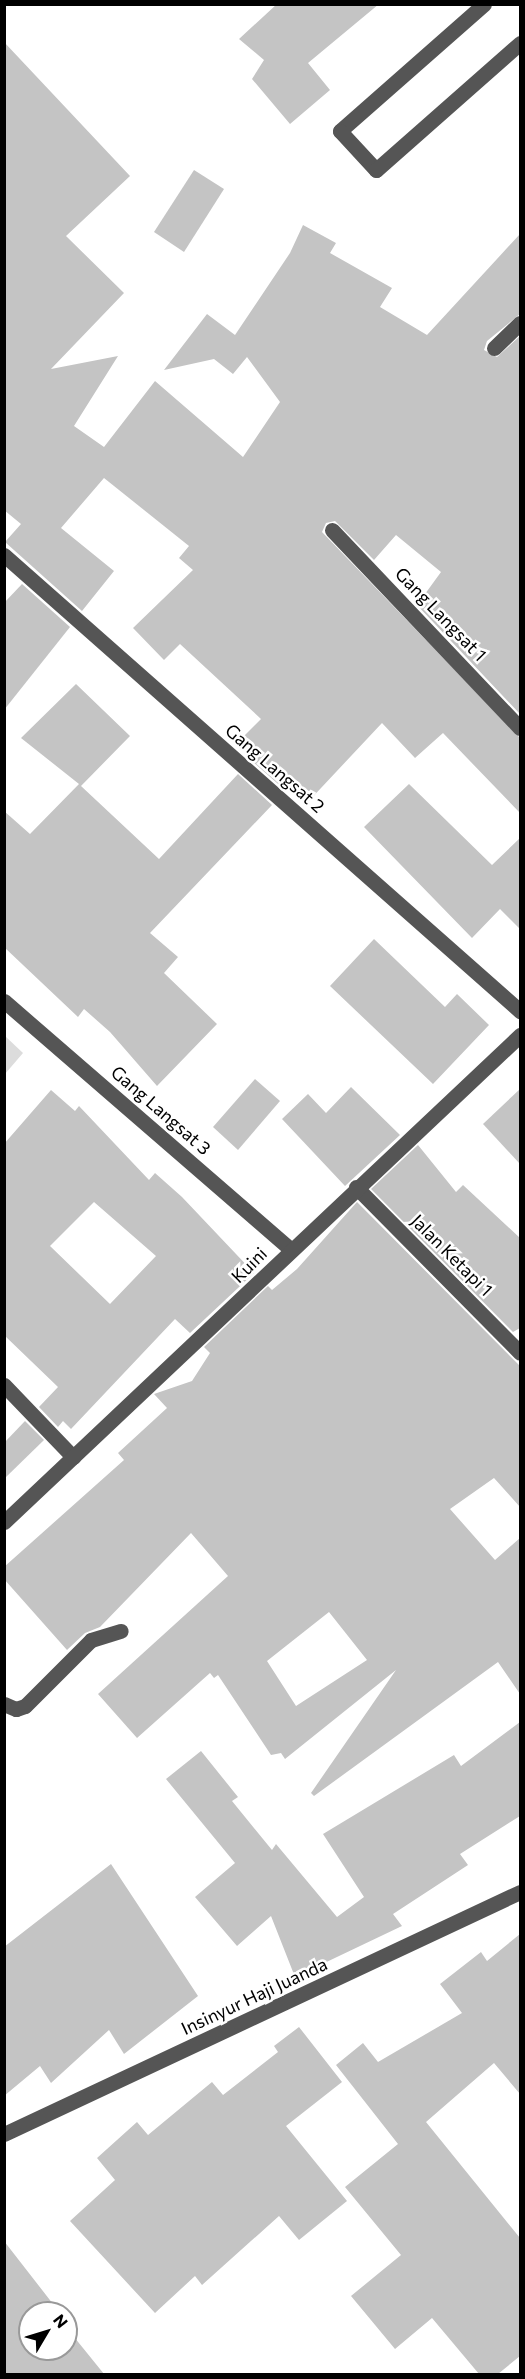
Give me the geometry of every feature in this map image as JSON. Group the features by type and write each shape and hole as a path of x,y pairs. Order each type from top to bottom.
{"street":[{"path":"484,4 340,131 376,170 520,43"},
{"path":"494,348 520,323"},
{"name":"Gang Langsat 1","path":"332,530 520,728"},
{"name":"Gang Langsat 2","path":"4,555 520,1011"},
{"name":"Gang Langsat 3","path":"4,1001 291,1250"},
{"name":"Kuini","path":"4,1522 356,1187 520,1035"},
{"name":"Jalan Ketapi 1","path":"356,1187 520,1353"},
{"path":"4,1385 73,1457"},
{"path":"4,1704 16,1709 25,1706 91,1640 121,1631"},
{"name":"Insinyur Haji Juanda","path":"4,2134 520,1892"}],"shaded area":[{"path":"5,1036 23,1053 5,1074"}],"building":[{"path":"277,4 379,4 308,63 330,90 290,124 252,79 264,60 239,39"},
{"path":"4,42 130,176 66,236 124,293 51,369 118,356 74,426 104,447 155,381 243,457 280,402 247,357 233,374 214,359 164,370 207,314 235,335 290,253 303,225 336,243 330,253 392,288 380,307 427,335 520,234 520,314 487,341 484,350 497,357 520,336 520,714 417,605 441,572 396,535 374,560 335,521 326,523 322,532 520,738 520,813 443,733 415,758 382,723 306,804 288,787 285,790 251,760 255,756 239,741 261,719 180,644 164,660 133,628 193,570 179,558 189,546 104,478 61,528 114,571 82,611 5,542 21,524 4,510"},
{"path":"194,170 224,189 184,252 154,232"},
{"path":"22,584 70,627 4,710 4,603"},
{"path":"76,684 130,736 81,786 159,859 238,774 272,805 150,933 178,957 164,973 217,1024 157,1086 110,1032 84,1009 78,1017 4,947 4,811 30,834 79,784 21,738"},
{"path":"409,784 492,865 520,838 520,929 500,909 472,938 364,827"},
{"path":"374,939 445,1007 457,994 489,1025 433,1084 330,986"},
{"path":"255,1079 280,1101 238,1150 213,1127"},
{"path":"351,1087 400,1135 345,1186 282,1119 308,1094 326,1113"},
{"path":"520,1089 520,1164 483,1124"},
{"path":"51,1090 75,1111 79,1106 149,1180 155,1173 182,1197 254,1273 190,1333 175,1319 71,1429 63,1421 58,1427 39,1407 58,1387 4,1335 4,1144","holes":["94,1202 156,1256 110,1304 50,1246"]},
{"path":"418,1145 456,1192 463,1185 520,1238 520,1328 513,1332 371,1189"},
{"path":"357,1202 520,1366 520,1507 494,1478 450,1509 495,1560 520,1538 520,1694 498,1662 314,1796 311,1793 396,1670 285,1759 281,1753 271,1755 218,1675 214,1678 210,1673 137,1738 98,1694 228,1576 191,1533 100,1627 85,1633 67,1650 4,1579 4,1567 124,1460 118,1453 167,1408 154,1394 192,1381 210,1353 204,1347 268,1286 272,1290 297,1269","holes":["329,1612 367,1660 296,1706 267,1661"]},
{"path":"25,1421 44,1440 4,1479 4,1443"},
{"path":"520,1722 520,1816 460,1854 468,1865 393,1914 402,1926 295,1977 271,1916 237,1946 195,1897 235,1863 166,1779 201,1751 238,1797 232,1801 272,1850 276,1844 337,1917 364,1897 323,1834 454,1755 461,1766"},
{"path":"111,1864 198,1996 124,2054 109,2030 51,2083 40,2066 4,2096 4,1947"},
{"path":"520,1934 520,2094 494,2063 426,2122 520,2238 520,2356 498,2374 479,2374 432,2318 395,2349 351,2296 401,2255 345,2187 398,2144 336,2065 363,2043 378,2062 462,2013 440,1984 481,1952 487,1961"},
{"path":"299,2027 342,2082 286,2126 347,2201 299,2240 279,2216 202,2285 195,2276 155,2313 70,2221 115,2180 97,2158 137,2122 148,2135 212,2082 223,2095 278,2052 274,2046"},
{"path":"4,2241 51,2301 18,2301 18,2361 78,2361 78,2342 104,2374 4,2374"}]}
